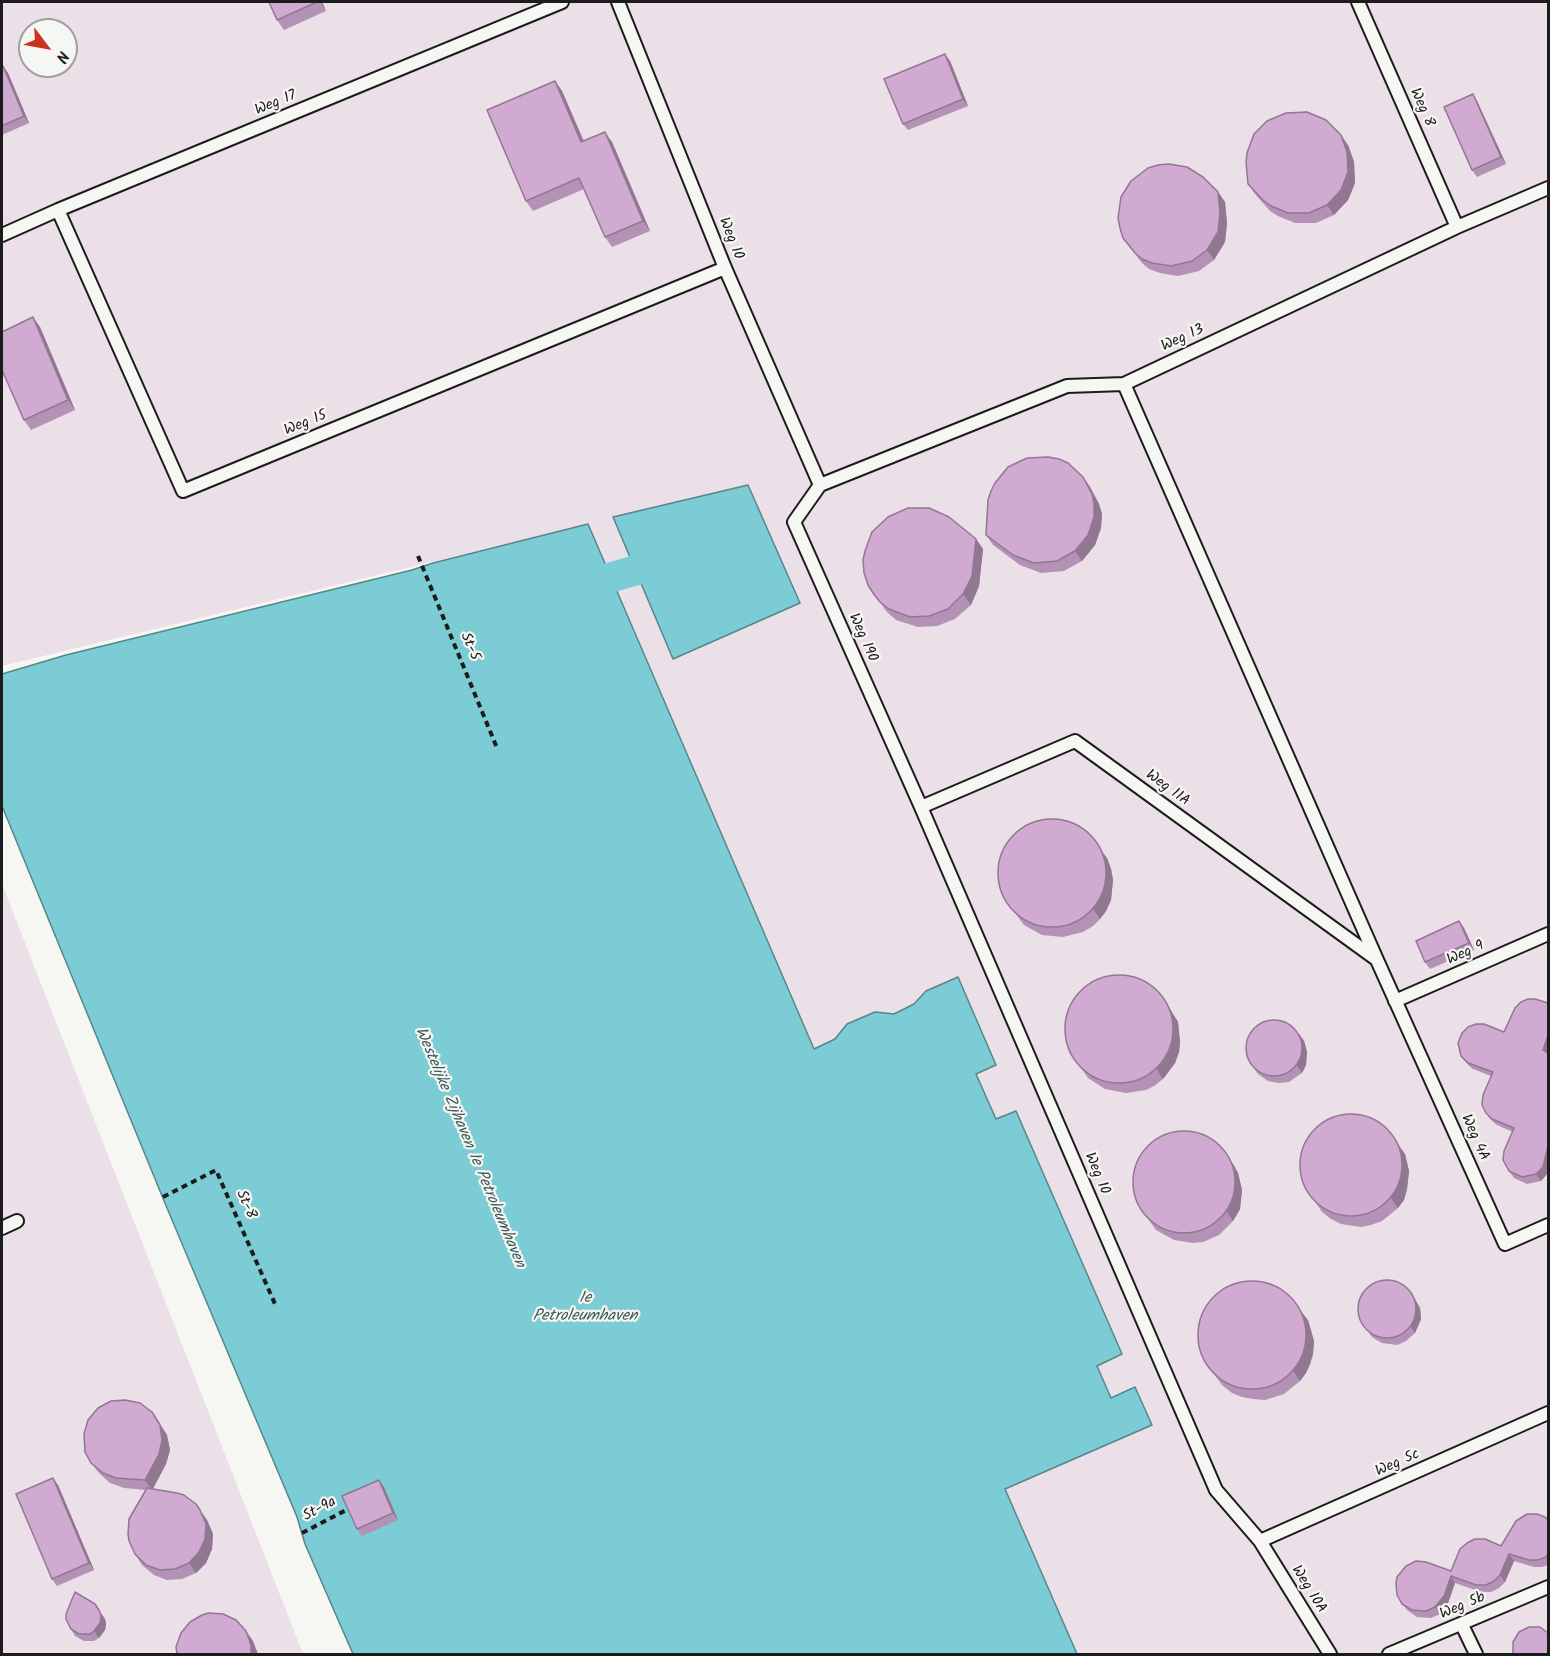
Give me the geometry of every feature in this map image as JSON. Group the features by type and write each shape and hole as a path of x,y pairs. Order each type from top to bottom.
{"lane":[{"name":"Weg 17","path":"2,235 562,2"},
{"name":"Weg 10","path":"618,2 725,268 820,485"},
{"name":"Weg 8","path":"1358,2 1457,227"},
{"name":"Weg 13","path":"820,485 1067,386 1124,384 1457,227 1548,188"},
{"name":"Weg 15","path":"58,210 183,491 725,268"},
{"path":"1124,384 1395,1001"},
{"name":"Weg 190","path":"820,485 794,522 921,807"},
{"name":"Weg 11A","path":"921,807 1075,741 1377,960"},
{"name":"Weg 10","path":"921,807 1216,1490 1260,1542"},
{"name":"Weg 9","path":"1395,1001 1548,934"},
{"name":"Weg 4A","path":"1395,1001 1505,1244 1548,1225"},
{"path":"2,1228 17,1221"},
{"name":"Weg 5c","path":"1260,1542 1548,1413"},
{"name":"Weg 10A","path":"1260,1542 1330,1654"},
{"name":"Weg 5b","path":"1389,1654 1548,1587"},
{"path":"1462,1625 1476,1654"}],"path":[{"name":"St-5","path":"418,556 497,748"},
{"name":"St-8","path":"163,1197 216,1170 275,1304"},
{"name":"St-9a","path":"302,1533 361,1503"}],"shaded area":[{"path":"2,2 1548,2 1548,1654 1077,1654 1005,1489 1152,1425 1135,1387 1111,1398 1097,1365 1121,1354 1016,1111 996,1120 976,1074 996,1065 926,991 914,1004 894,1014 875,1012 847,1024 835,1039 814,1049 588,524 2,666"},
{"path":"2,884 303,1654 2,1654"}],"water":[{"path":"748,485 800,603 673,659 613,517"},
{"name":"1e Petroleumhaven","path":"588,524 814,1049 835,1039 847,1024 875,1012 894,1014 914,1004 926,991 958,977 996,1065 976,1074 996,1119 1016,1111 1122,1354 1097,1366 1111,1398 1135,1387 1152,1425 1005,1489 1077,1654 353,1654 305,1544 297,1517 2,806 2,674 66,655"}],"building":[{"path":"269,2 317,2 277,20"},
{"path":"945,54 963,99 903,124 884,79"},
{"path":"2,67 24,116 2,126"},
{"path":"555,81 581,142 605,132 643,221 605,237 579,178 526,201 487,110"},
{"path":"1473,94 1501,157 1472,170 1444,107"},
{"path":"1307,112 1326,120 1341,135 1347,152 1348,172 1341,190 1327,205 1309,213 1288,213 1271,206 1248,184 1247,153 1254,134 1267,121 1286,113"},
{"path":"1169,164 1187,167 1203,177 1218,192 1220,213 1218,232 1207,250 1192,261 1171,266 1152,263 1135,253 1123,238 1118,218 1121,197 1131,181 1148,168"},
{"path":"33,317 68,400 24,420 2,370 2,332"},
{"path":"1048,457 1068,463 1083,477 1092,494 1094,517 1088,535 1075,551 1057,561 1034,563 1013,555 986,535 988,500 995,483 1008,467 1027,458"},
{"path":"908,508 929,508 949,517 976,539 972,576 963,594 948,609 929,616 910,617 889,609 873,593 864,573 863,560 872,532 888,517"},
{"path":"1052,819 1062,820 1082,828 1090,835 1097,843 1105,863 1105,883 1097,903 1090,911 1082,918 1062,926 1052,927 1042,926 1022,918 1014,911 1007,903 999,883 998,873 999,863 1007,843 1014,835 1022,828 1042,820"},
{"path":"1459,921 1469,943 1425,962 1416,941"},
{"path":"1119,975 1129,976 1149,984 1157,991 1164,999 1172,1019 1172,1039 1164,1059 1157,1067 1149,1074 1129,1082 1119,1083 1109,1082 1089,1074 1081,1067 1074,1059 1066,1039 1065,1029 1066,1019 1074,999 1081,991 1089,984 1109,976"},
{"path":"1528,999 1548,1003 1548,1035 1543,1050 1548,1053 1548,1146 1543,1167 1536,1174 1522,1177 1509,1171 1503,1160 1504,1151 1514,1128 1492,1119 1482,1105 1483,1095 1493,1072 1468,1063 1461,1056 1458,1043 1462,1033 1468,1027 1476,1024 1484,1024 1504,1032 1515,1008"},
{"path":"1274,1020 1285,1022 1294,1028 1300,1037 1302,1048 1300,1059 1294,1068 1285,1074 1274,1076 1263,1074 1254,1068 1248,1059 1246,1048 1248,1037 1254,1028 1263,1022"},
{"path":"1351,1114 1370,1118 1387,1129 1398,1146 1402,1165 1398,1184 1387,1201 1370,1212 1351,1216 1332,1212 1315,1201 1304,1184 1300,1165 1304,1146 1315,1129 1332,1118"},
{"path":"1184,1131 1203,1135 1220,1146 1231,1163 1235,1182 1231,1201 1220,1218 1203,1229 1184,1233 1165,1229 1148,1218 1137,1201 1133,1182 1137,1163 1148,1146 1165,1135"},
{"path":"1387,1280 1403,1285 1411,1293 1416,1309 1411,1325 1403,1333 1387,1338 1371,1333 1363,1325 1358,1309 1363,1293 1371,1285"},
{"path":"1252,1281 1273,1285 1290,1297 1302,1314 1306,1335 1302,1356 1290,1373 1273,1385 1252,1389 1231,1385 1214,1373 1202,1356 1198,1335 1202,1314 1214,1297 1231,1285"},
{"path":"125,1400 140,1403 152,1412 160,1425 162,1440 159,1454 145,1480 116,1478 103,1473 91,1463 85,1452 84,1434 88,1420 98,1408 111,1401"},
{"path":"53,1478 89,1563 52,1579 16,1494"},
{"path":"379,1480 393,1513 357,1529 342,1496"},
{"path":"147,1488 184,1495 200,1510 206,1524 205,1539 199,1552 189,1563 175,1569 160,1570 146,1565 135,1554 129,1541 129,1519"},
{"path":"1527,1514 1537,1514 1548,1520 1548,1554 1546,1557 1529,1560 1509,1554 1500,1575 1486,1585 1476,1585 1451,1576 1444,1596 1435,1607 1426,1611 1412,1610 1402,1604 1397,1595 1396,1583 1397,1577 1406,1566 1416,1561 1426,1562 1451,1571 1460,1549 1467,1543 1475,1539 1485,1539 1501,1546 1516,1521"},
{"path":"75,1592 95,1604 100,1612 100,1623 90,1634 79,1634 71,1629 66,1619"},
{"path":"209,1613 223,1614 236,1620 246,1631 251,1645 251,1654 177,1654 176,1647 181,1633 190,1622"},
{"path":"1529,1627 1540,1627 1548,1633 1548,1654 1513,1654 1513,1642 1519,1632"}],"waterway":[{"path":"586,600 589,584 674,559"}],"water label":[{"name":"Westelijke Zijhaven 1e Petroleumhaven","path":"469,1148"}]}
